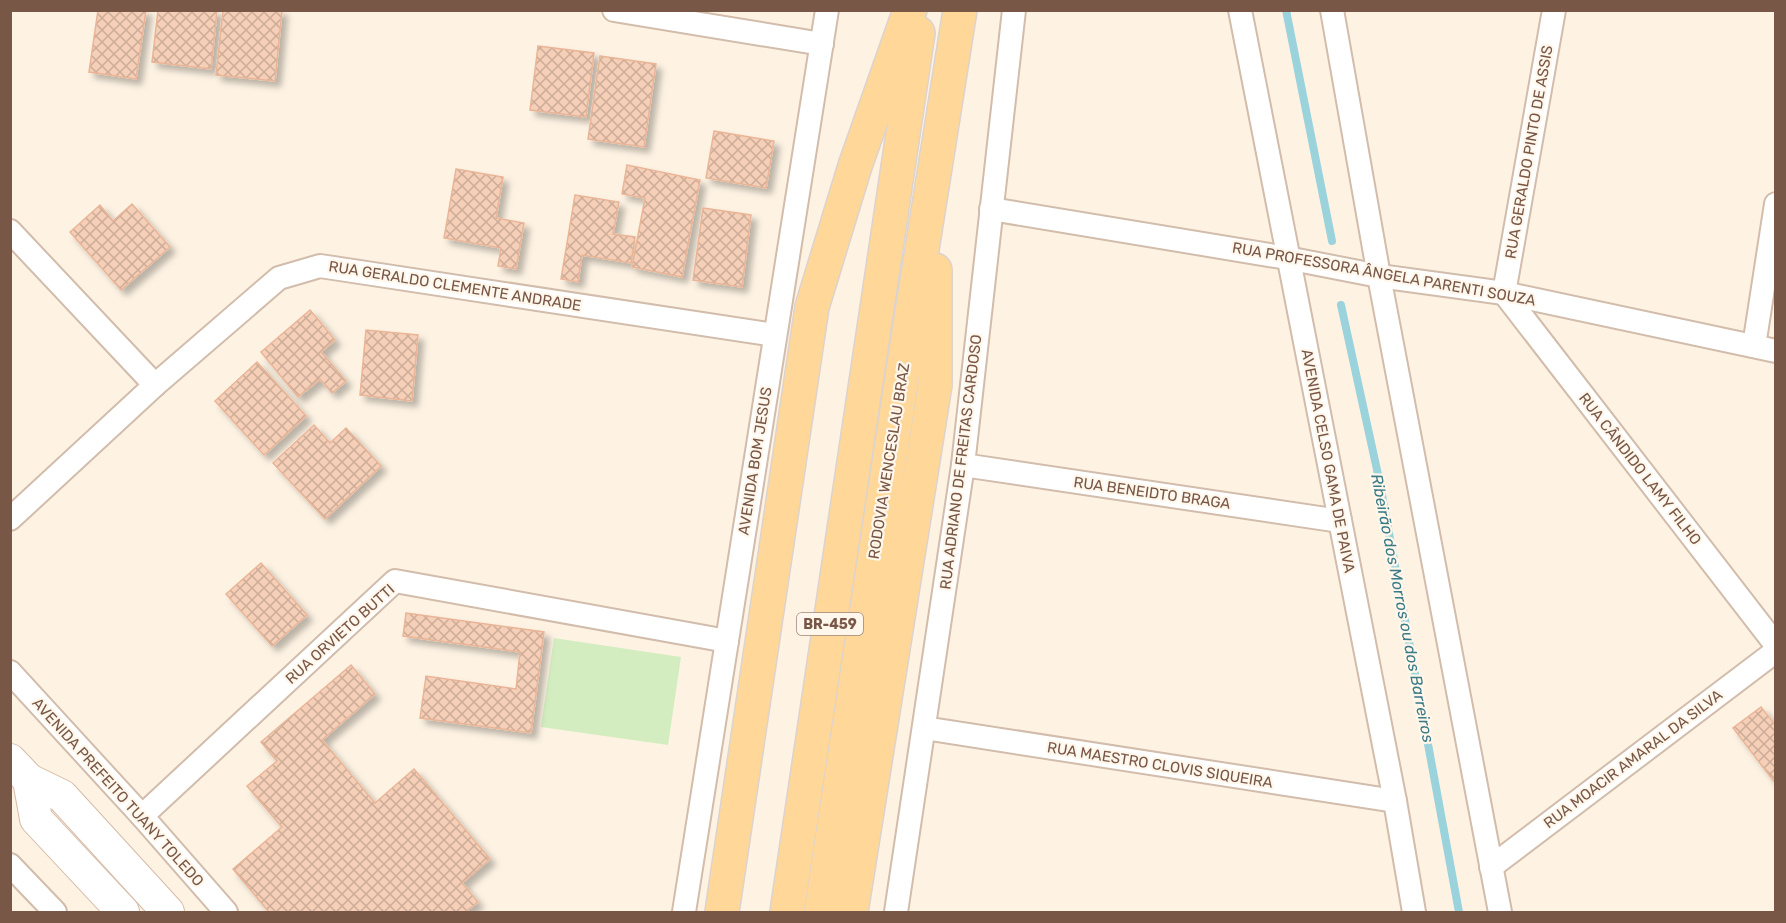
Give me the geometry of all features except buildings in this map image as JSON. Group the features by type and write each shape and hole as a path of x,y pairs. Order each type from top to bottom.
{"main road":[{"path":"722,912 812,307 855,166 910,10"},
{"name":"BR-459","path":"787,912 921,10"},
{"path":"851,912 935,385 936,216 961,10"},
{"name":"RODOVIA WENCESLAU BRAZ","path":"821,912 907,344 961,10"},
{"path":"20,770 36,819 123,912"},
{"path":"20,770 62,796 168,912"}],"street":[{"path":"614,10 822,44"},
{"name":"AVENIDA BOM JESUS","path":"684,912 827,10"},
{"name":"RUA ADRIANO DE FREITAS CARDOSO","path":"896,912 963,465 1014,10"},
{"name":"AVENIDA CELSO GAMA DE PAIVA","path":"1240,10 1395,801 1414,912"},
{"path":"1332,10 1379,276 1500,912"},
{"name":"RUA GERALDO PINTO DE ASSIS","path":"1504,292 1554,10"},
{"path":"1765,348 1776,204"},
{"name":"RUA PROFESSORA ÂNGELA PARENTI SOUZA","path":"991,209 1287,258 1379,276 1504,292 1765,348"},
{"path":"10,231 156,385"},
{"name":"RUA GERALDO CLEMENTE ANDRADE","path":"10,519 156,385 279,278 320,266 775,335"},
{"name":"RUA CÂNDIDO LAMY FILHO","path":"1504,292 1776,645"},
{"name":"RUA BENEIDTO BRAGA","path":"963,465 1340,521"},
{"name":"RUA ORVIETO BUTTI","path":"142,816 395,581 727,640"},
{"name":"RUA MOACIR AMARAL DA SILVA","path":"1491,867 1776,651"},
{"name":"AVENIDA PREFEITO TUANY TOLEDO","path":"10,672 142,816 225,912"},
{"name":"RUA MAESTRO CLOVIS SIQUEIRA","path":"924,728 1395,801"},
{"path":"10,865 55,912"}],"green space":[{"path":"554,638 681,657 668,745 541,727"}],"waterway":[{"name":"Ribeirão dos Morros ou dos Barreiros","path":"1286,10 1332,241"},
{"name":"Ribeirão dos Morros ou dos Barreiros","path":"1341,305 1379,479 1459,912"}]}
